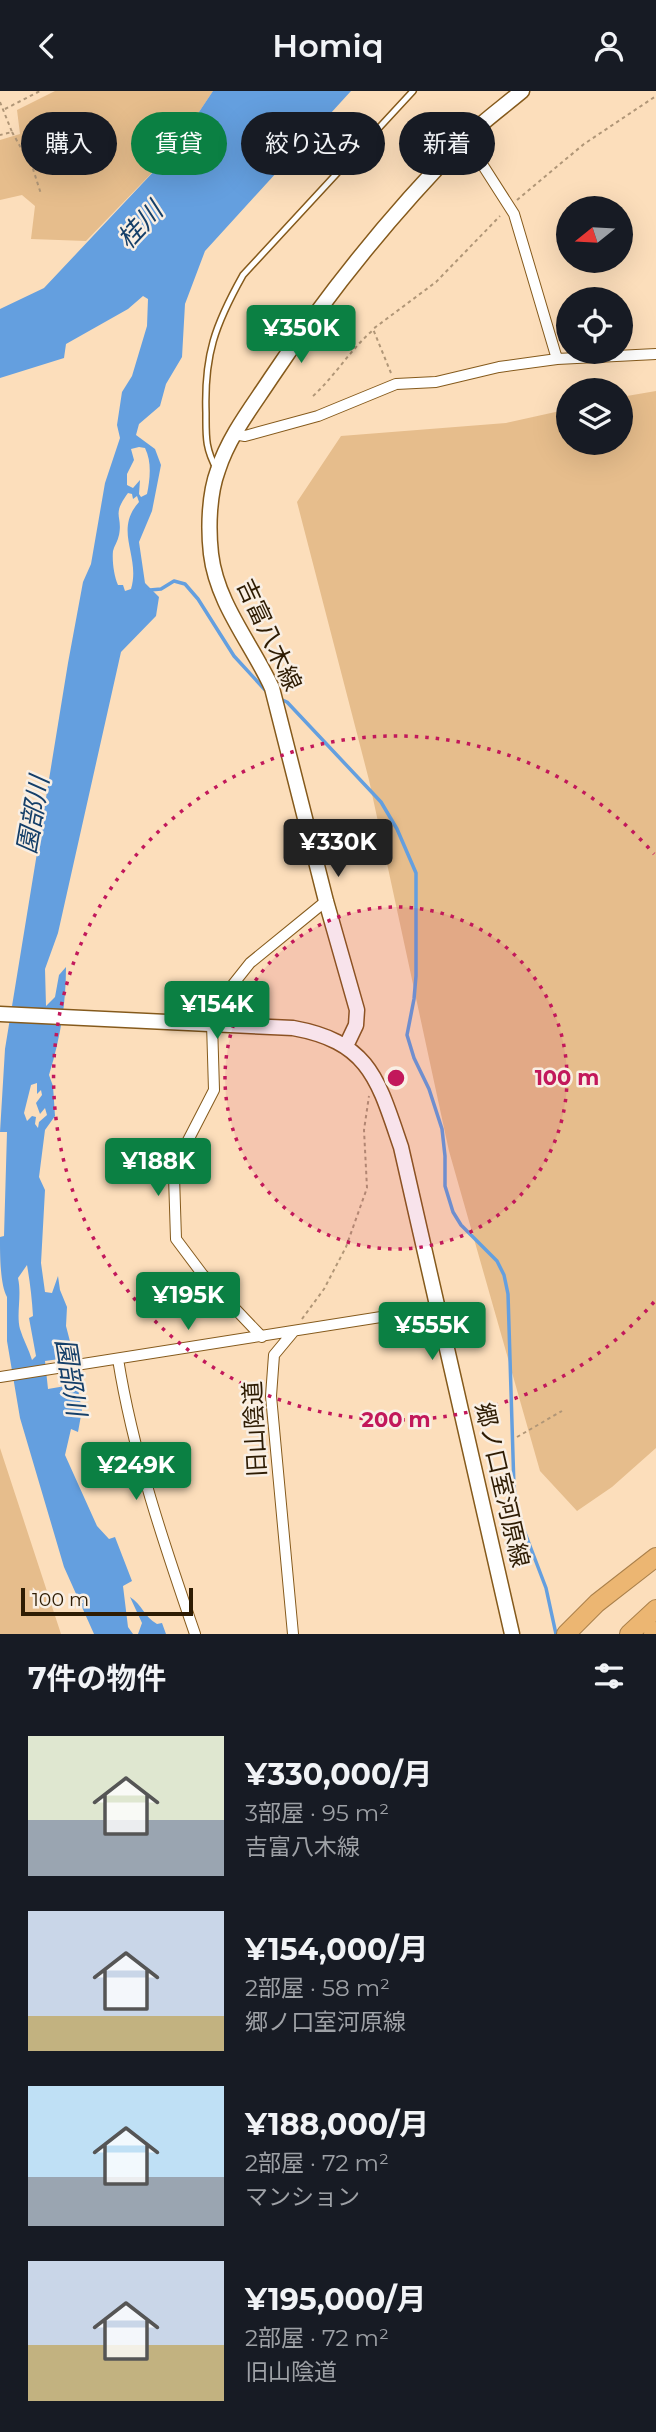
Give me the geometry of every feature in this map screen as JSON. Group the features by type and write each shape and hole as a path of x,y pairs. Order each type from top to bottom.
{"highway":[{"path":"569,1632 597,1603 656,1557"},
{"path":"629,1634 656,1609"}],"main road":[{"name":"吉富八木線","path":"495,114 522,91"},
{"name":"吉富八木線","path":"346,1046 356,1025 357,1010 326,901 272,688 260,662 236,625 222,593 211,555 210,515 217,471 234,434 298,338 343,279 432,175"},
{"name":"郷ノ口室河原線","path":"0,1014 293,1028 319,1033 346,1046 364,1063 379,1083 401,1147 512,1634"}],"street":[{"path":"490,175 510,205 556,356"},
{"path":"633,355 656,354"},
{"path":"234,434 245,436 318,416 396,384 436,382 499,367 556,359"},
{"path":"262,1336 203,1275 176,1238 174,1175 181,1154 214,1090 212,1023 223,997 250,963 326,901"},
{"path":"0,1377 438,1308"},
{"name":"旧山陰道","path":"293,1331 274,1355 271,1396 293,1634"},
{"path":"114,1359 155,1515 195,1634"}],"lane":[{"path":"217,471 207,452 205,390 211,342 223,310 243,275 413,91"}],"path":[{"path":"4,110 40,91"},
{"path":"313,396 329,382 347,355 373,329 442,277 510,205 584,144 656,96"},
{"path":"0,102 12,132 33,169 40,194"},
{"path":"0,135 12,132"},
{"path":"373,329 396,384"},
{"path":"293,1331 324,1289 346,1247 367,1188 364,1130 369,1097 379,1083"},
{"path":"516,1437 562,1411"}],"shaded area":[{"path":"55,91 213,91 199,112 131,112 131,175 150,175 86,241 31,239 35,206 22,195 0,200 0,140 20,134 17,110"},
{"path":"656,391 656,1448 612,1487 577,1511 540,1471 449,1151 369,780 297,502 341,436 506,423 556,412 556,455 633,455 633,395"},
{"path":"0,1448 61,1634 0,1634"}],"water":[{"name":"桂川","path":"213,91 351,91 332,112 241,112 241,175 274,175 205,251 185,304 182,357 166,384 160,406 139,424 136,435 155,449 161,465 152,511 139,542 145,583 159,597 156,616 121,652 58,933 45,969 46,1006 55,997 59,975 66,967 62,1022 49,1075 53,1086 55,1116 45,1130 39,1177 45,1190 41,1263 45,1292 52,1293 58,1276 67,1307 66,1326 74,1357 45,1361 48,1389 77,1384 82,1410 78,1432 71,1429 65,1455 97,1526 109,1539 115,1537 132,1581 123,1586 128,1627 133,1634 94,1634 64,1567 20,1418 7,1341 7,1297 1,1269 0,1237 4,1236 7,1132 0,1132 5,1049 83,582 91,564 105,483 120,438 117,425 122,392 132,376 147,326 148,299 143,296 128,309 66,344 64,358 0,378 0,309 44,288 150,175 227,175 227,112 199,112","holes":["145,448 150,465 147,494 141,497 140,480 133,488 127,485 127,474 134,460 131,449","128,493 132,494 133,499 137,496 139,502 128,523 133,577 131,589 125,591 123,585 118,585 114,573 113,551 120,528 120,506","37,1083 37,1094 41,1090 42,1095 36,1103 40,1114 45,1108 47,1115 39,1122 38,1128 35,1124 36,1117 32,1116 27,1121 24,1113 31,1085","27,1265 33,1316 29,1318 36,1356 32,1360 19,1323 18,1278"]},
{"path":"130,1597 153,1621 162,1623 166,1634 138,1634 142,1623"}],"waterway":[{"path":"150,590 161,589 174,581 185,584 198,599 234,656 267,692"},
{"path":"280,699 287,702 381,802 397,829 416,873 416,976 407,1035 442,1129 445,1186 453,1212 461,1225 497,1261 504,1275 508,1294 514,1488 522,1525 546,1588 556,1634"}],"water label":[{"name":"園部川","path":"33,815"},
{"name":"園部川","path":"71,1377"}]}
